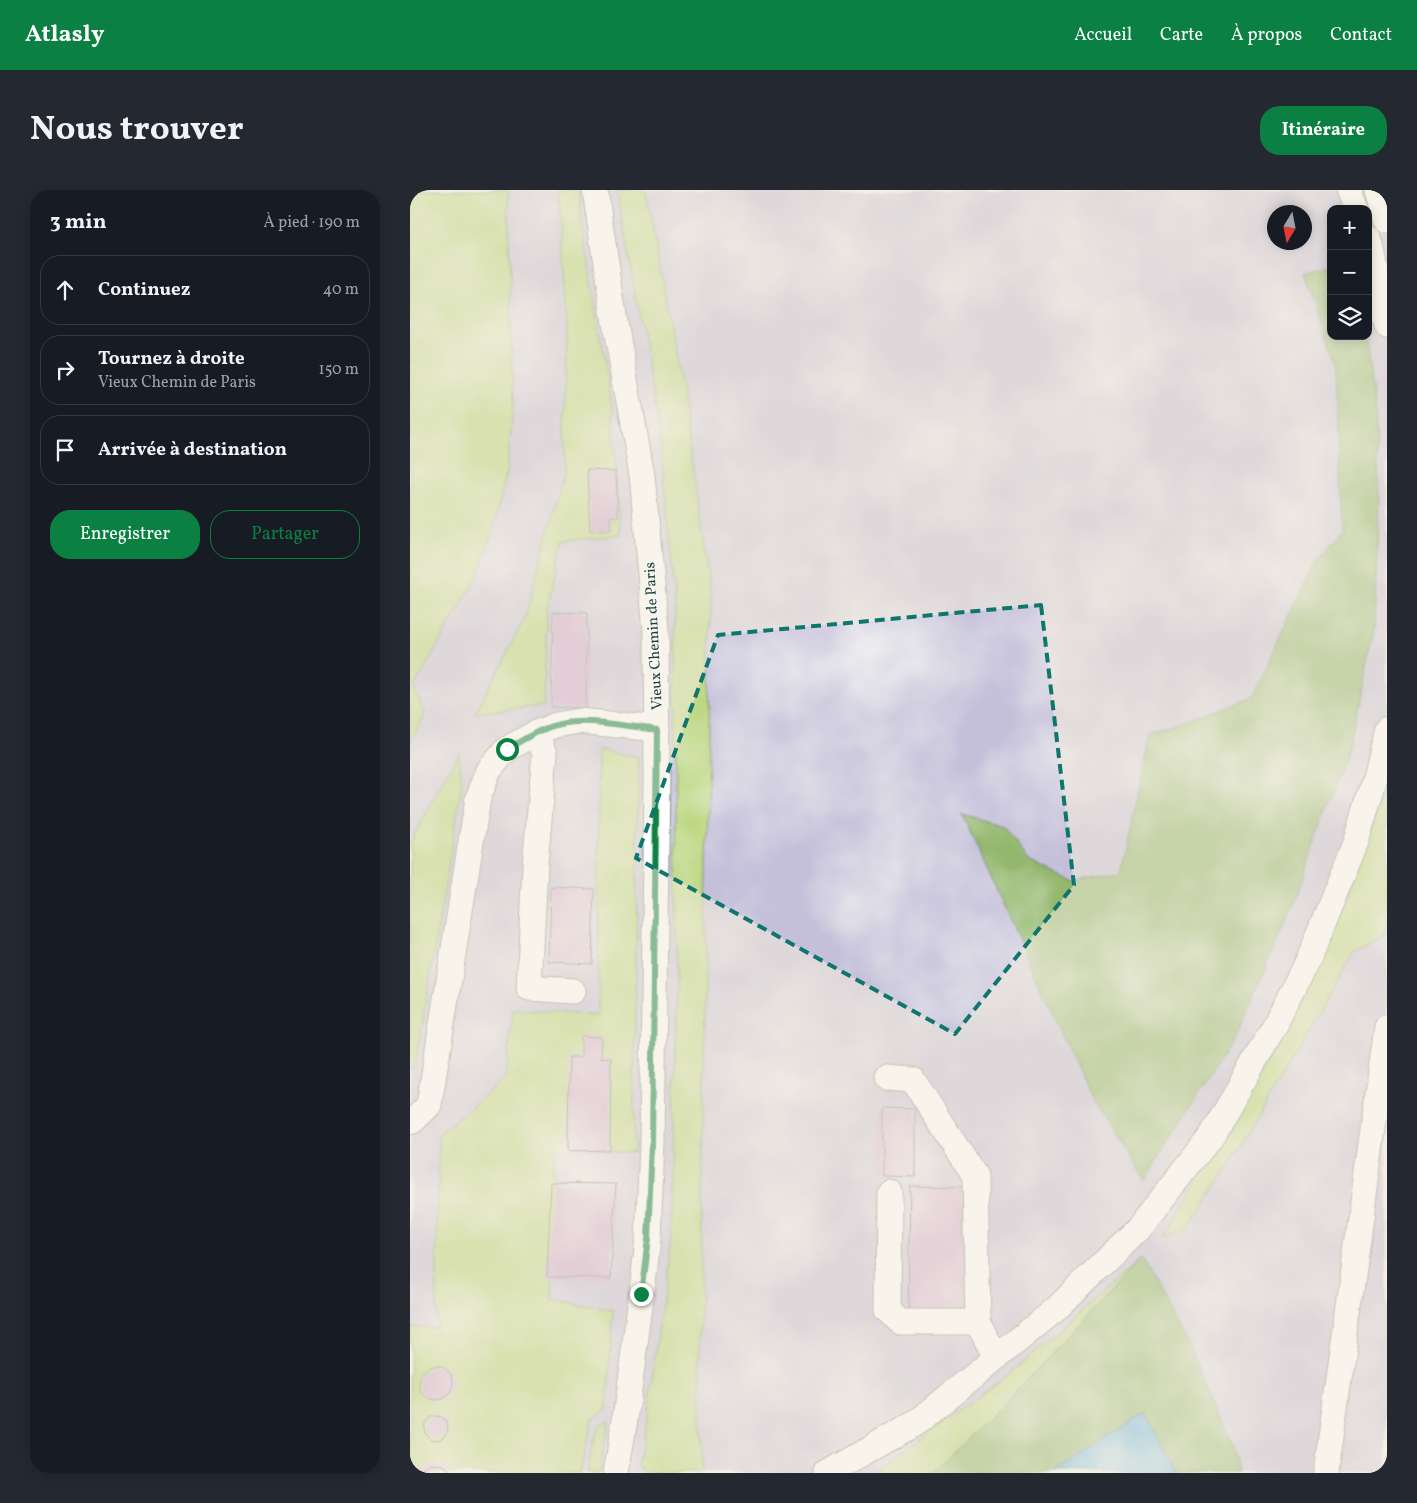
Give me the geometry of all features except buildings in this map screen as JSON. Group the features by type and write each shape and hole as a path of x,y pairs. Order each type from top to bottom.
{"street":[{"name":"Vieux Chemin de Paris","path":"595,190 615,323 642,475 656,630 655,1020 648,1238 616,1473"},
{"path":"1332,190 1338,205"},
{"path":"1348,190 1354,205"},
{"path":"1378,190 1387,221"},
{"path":"1372,250 1387,325"},
{"path":"1372,289 1387,325"},
{"path":"410,1122 430,1104 478,798 489,770 507,749 536,733 556,725 579,721 657,730"},
{"path":"828,1473 916,1423 1055,1310 1138,1229 1212,1135 1275,1025 1307,962 1356,842 1387,729"},
{"path":"536,733 545,753 535,865 529,988 573,991"},
{"path":"1326,1473 1387,1028"},
{"path":"886,1078 913,1080 975,1176 978,1322 996,1358"},
{"path":"889,1192 888,1310 900,1322 978,1322"}],"highlighted area":[{"path":"1041,605 1074,885 955,1034 636,858 718,635"}],"shaded area":[{"path":"410,190 1387,190 1387,1473 410,1473"}],"green space":[{"path":"410,190 508,190 513,411 507,472 493,530 476,579 414,687 425,714 410,744"},
{"path":"558,190 579,190 583,228 612,406 621,535 563,541 547,608 544,706 475,713 525,618 564,472 567,329"},
{"path":"617,190 646,190 679,375 711,596 700,1340 702,1473 645,1473 637,1464 645,1429 671,1240 677,986 675,603 660,439"},
{"path":"1327,267 1327,338 1305,273"},
{"path":"1328,340 1366,340 1375,407 1379,492 1374,630 1349,748 1290,913 1236,1035 1144,1181 1091,1098 962,814 1003,826 1029,861 1073,881 1121,871 1150,735 1181,726 1252,698 1317,562 1342,530 1336,365"},
{"path":"599,749 639,757 633,1153 554,1148 552,1299 613,1311 607,1409 592,1420 580,1473 410,1473 410,1327 436,1327 439,1134 506,1079 513,1009 598,1016"},
{"path":"459,753 462,785 415,1066 410,1069 410,842"},
{"path":"1387,786 1387,921 1385,935 1355,951 1227,1170 1187,1230 1163,1238 1277,1049 1334,930"},
{"path":"1141,1259 1005,1402 933,1473 873,1473 1015,1369"},
{"path":"1141,1259 1189,1346 1232,1444 1238,1473 1176,1473 1145,1413 1055,1473 933,1473 1005,1402"},
{"path":"609,1421 598,1473 587,1473 597,1430 601,1424"}],"water":[{"path":"1145,1413 1176,1473 1055,1473"}],"route":[{"path":"507,749 536,733 556,725 579,721 657,730 652,1144 648,1238 641,1294"}]}
